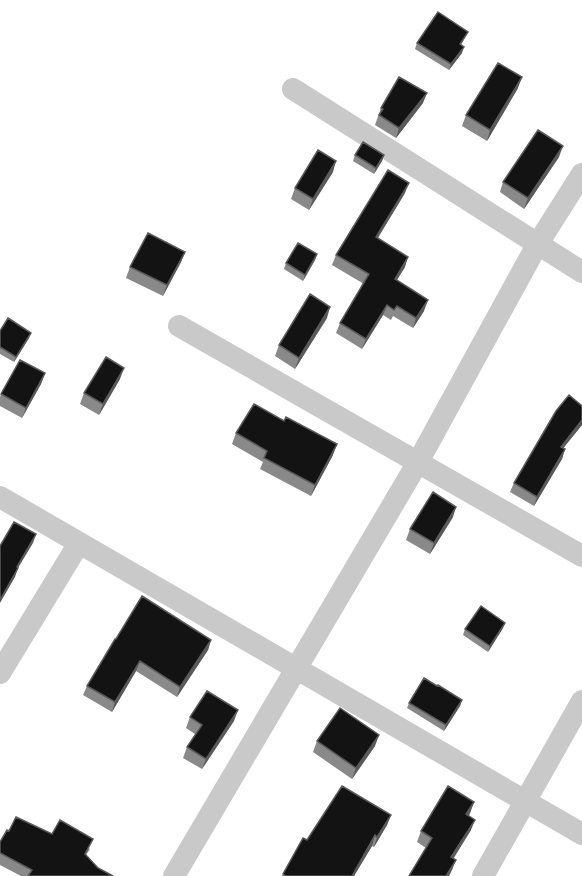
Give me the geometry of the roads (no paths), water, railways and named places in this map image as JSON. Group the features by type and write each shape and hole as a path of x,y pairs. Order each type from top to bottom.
{"street":[{"path":"292,89 582,272"},
{"path":"174,876 417,462 537,245 582,174"},
{"path":"179,326 582,556"},
{"path":"0,497 582,834"},
{"path":"0,673 79,543"},
{"path":"483,876 582,701"}]}
